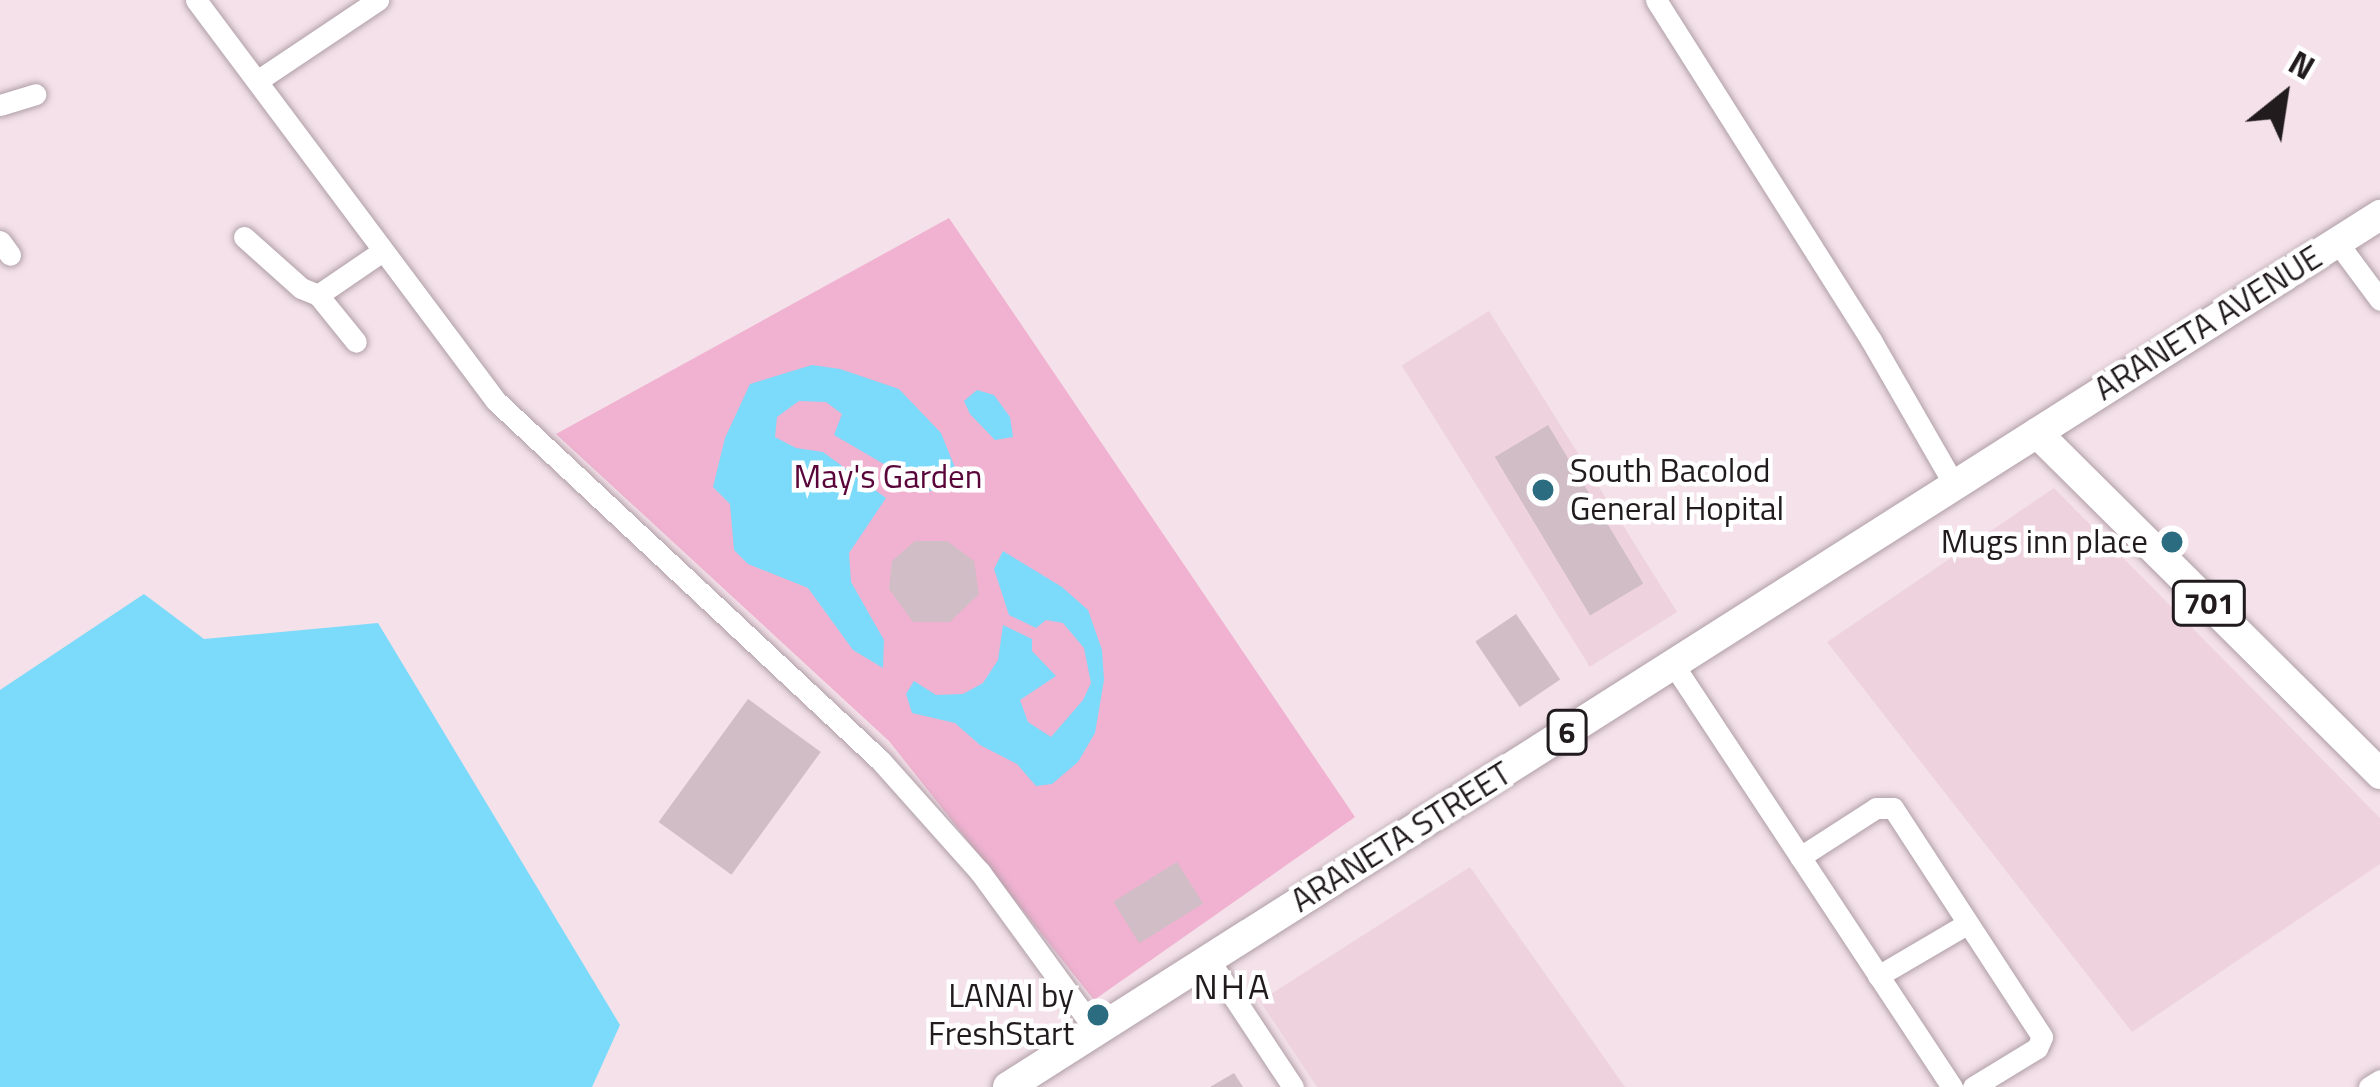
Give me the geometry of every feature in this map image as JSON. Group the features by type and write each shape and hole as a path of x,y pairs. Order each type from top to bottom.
{"main road":[{"name":"ARANETA AVENUE","path":"2037,433 2380,215"},
{"name":"ARANETA STREET","path":"1007,1087 2037,433"},
{"name":"701","path":"2037,433 2380,774"}],"street":[{"path":"196,0 496,401 614,515 796,675 881,761 980,872 1096,1030"},
{"path":"257,81 378,0"},
{"path":"1656,0 1871,340 1955,486"},
{"path":"0,105 35,94"},
{"path":"244,237 301,288 318,295 356,342"},
{"path":"2337,242 2380,300"},
{"path":"318,295 381,252"},
{"path":"1673,664 1952,1087"},
{"path":"1800,857 1887,805 2043,1042 1973,1087"},
{"path":"1878,976 1965,925"},
{"path":"1209,960 1293,1087"},
{"path":"2369,1087 2380,1080"}],"shaded area":[{"name":"South Bacolod General Hopital","path":"1489,311 1677,612 1590,667 1402,366"},
{"path":"2054,488 2380,818 2380,864 2132,1032 1827,642"},
{"path":"1470,867 1625,1087 1317,1087 1260,1001"}],"green space":[{"name":"May's Garden","path":"949,218 1355,817 1094,1000 889,741 556,434"}],"water":[{"path":"812,365 899,389 941,433 964,490 930,491 834,435 842,414 826,402 799,401 777,417 775,437 796,448 823,452 886,498 849,553 851,582 884,640 883,668 853,650 808,588 748,564 734,550 730,504 713,487 725,438 750,384"},
{"path":"977,390 994,395 1010,417 1013,437 995,440 970,414 964,401"},
{"path":"1003,551 1062,587 1088,610 1102,650 1104,680 1095,733 1078,762 1052,784 1036,786 1017,764 980,745 955,723 912,713 906,694 914,681 936,695 963,694 983,683 998,660 1003,625 1032,639 1032,651 1056,676 1020,700 1028,722 1051,737 1083,700 1091,683 1084,648 1063,623 1046,620 1036,628 1009,615 994,569"},
{"path":"144,594 204,639 378,623 620,1025 592,1087 0,1087 0,690"}],"building":[{"path":"1548,425 1643,584 1590,616 1495,457"},
{"path":"915,541 947,541 974,561 979,594 950,622 913,622 889,589 892,561"},
{"path":"1516,614 1560,679 1520,707 1475,641"},
{"path":"748,699 821,752 731,875 659,822"},
{"path":"1177,862 1203,904 1139,943 1113,902"},
{"path":"1234,1073 1243,1087 1210,1087"}],"place":[{"name":"South Bacolod General Hopital","path":"1543,490"},
{"name":"Mugs inn place","path":"2172,542"},
{"name":"LANAI by FreshStart","path":"1098,1015"}],"district":[{"name":"NHA","path":"1233,986"}]}
